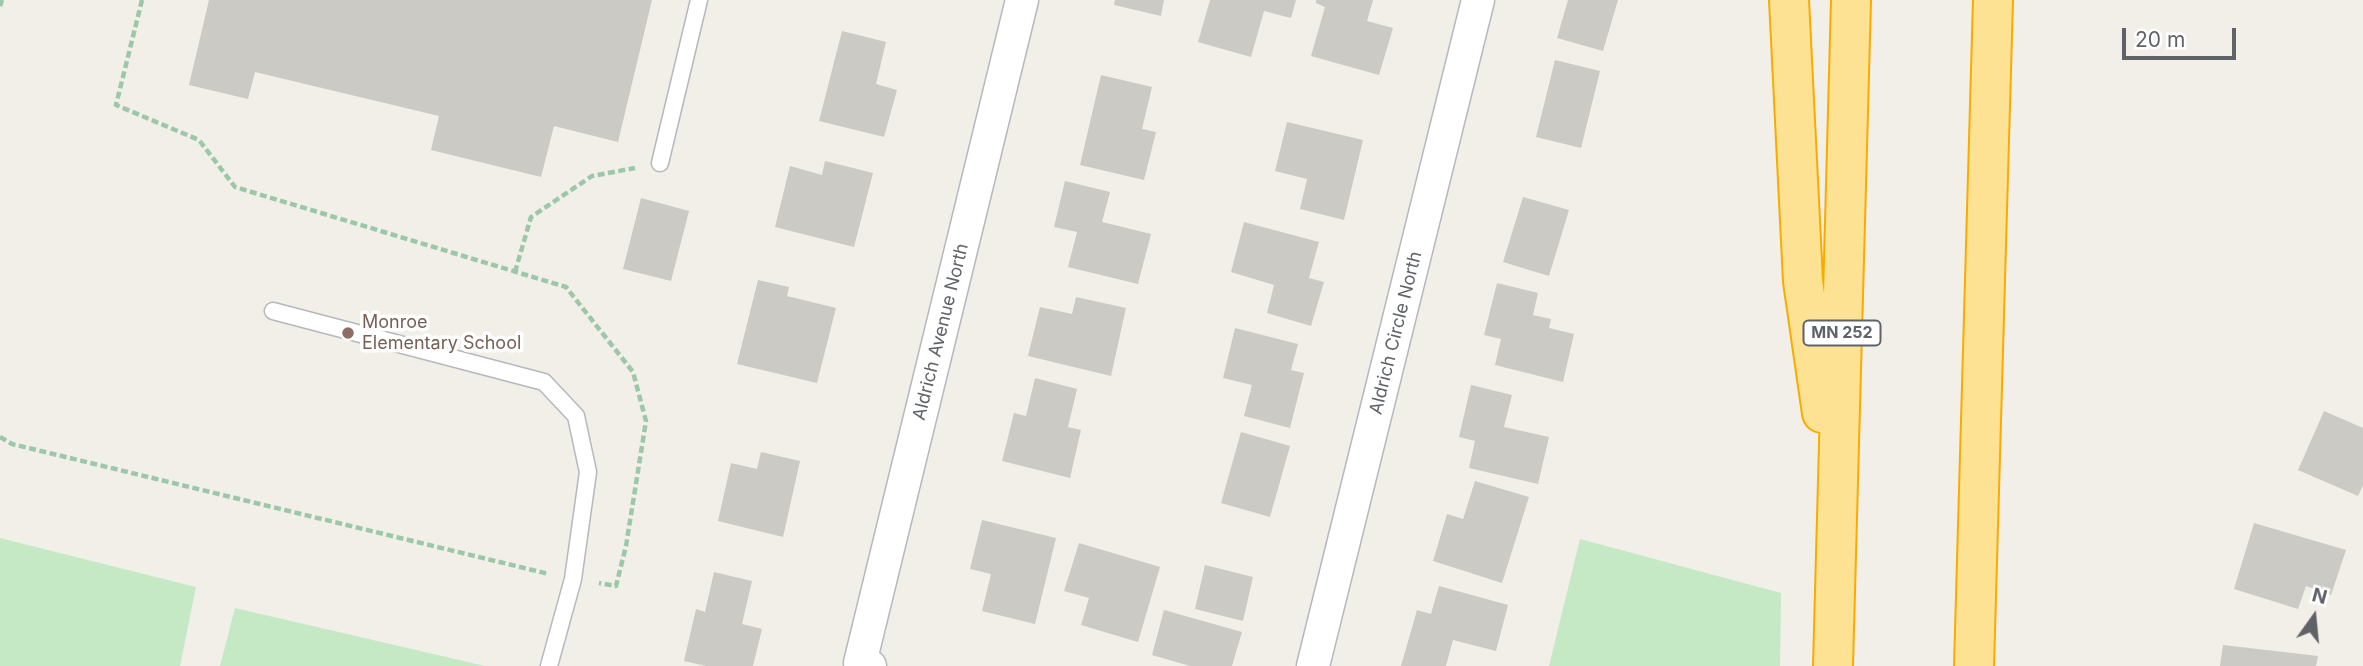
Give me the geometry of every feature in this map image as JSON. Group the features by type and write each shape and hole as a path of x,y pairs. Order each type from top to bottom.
{"highway":[{"path":"1789,0 1803,281 1838,516"},
{"name":"MN 252","path":"1833,666 1851,0"},
{"path":"1975,666 1993,0"},
{"path":"1991,89 2021,0"}],"street":[{"name":"Aldrich Avenue North","path":"865,665 1022,0"},
{"name":"Aldrich Circle North","path":"1313,666 1478,0"}],"lane":[{"path":"660,163 699,0"},
{"path":"273,311 544,382 576,416 588,472 573,579 549,666"}],"path":[{"path":"0,6 2,0"},
{"path":"0,437 12,444 517,568 616,586 646,421 633,372 566,287 234,187 199,139 116,105 142,0"},
{"path":"515,272 531,217 592,176 660,163"}],"green space":[{"path":"0,538 196,587 180,666 0,666"},
{"path":"1580,539 1781,593 1780,666 1549,666"},
{"path":"235,608 485,666 220,666"}],"building":[{"path":"209,0 652,0 618,142 554,126 541,177 431,150 439,116 255,72 248,99 189,85"},
{"path":"1115,0 1164,0 1161,16 1114,5"},
{"path":"1210,0 1296,0 1291,18 1264,11 1251,57 1198,42"},
{"path":"1316,0 1373,0 1367,21 1393,28 1379,75 1311,56 1325,7 1316,3"},
{"path":"1568,0 1618,0 1603,51 1557,38"},
{"path":"842,31 886,42 876,84 897,90 884,137 819,121"},
{"path":"1555,60 1600,71 1581,148 1536,137"},
{"path":"1101,75 1152,87 1142,129 1156,132 1144,180 1080,165"},
{"path":"1287,122 1363,140 1344,220 1300,209 1307,179 1275,171"},
{"path":"825,161 873,173 854,247 775,227 790,166 822,175"},
{"path":"1065,181 1110,192 1102,222 1151,234 1138,284 1068,267 1077,232 1054,227"},
{"path":"1523,197 1569,210 1549,276 1503,262"},
{"path":"641,198 689,211 671,281 623,269"},
{"path":"1244,222 1319,242 1309,278 1324,282 1311,326 1267,313 1274,285 1231,272"},
{"path":"758,280 789,287 787,296 836,308 817,383 737,364"},
{"path":"1497,283 1538,293 1533,315 1551,319 1549,328 1574,334 1563,382 1495,365 1501,339 1484,335"},
{"path":"1076,297 1126,308 1111,376 1028,356 1040,307 1072,314"},
{"path":"1235,328 1298,344 1291,370 1304,373 1290,428 1244,416 1252,385 1223,378"},
{"path":"1035,378 1077,389 1068,427 1081,430 1070,478 1002,461 1014,413 1026,416"},
{"path":"1471,385 1512,395 1504,427 1549,437 1538,484 1469,468 1475,441 1459,437"},
{"path":"2324,411 2363,428 2363,485 2358,496 2298,470"},
{"path":"1241,432 1290,446 1270,517 1221,503"},
{"path":"761,452 800,461 783,537 718,521 731,463 757,469"},
{"path":"1475,481 1529,497 1502,583 1433,561 1447,514 1463,519"},
{"path":"982,520 1056,538 1035,624 982,611 991,574 970,569"},
{"path":"2254,523 2346,550 2331,595 2306,586 2298,609 2234,589"},
{"path":"1079,543 1160,567 1138,642 1081,625 1089,598 1064,591"},
{"path":"1205,565 1253,577 1243,621 1195,609"},
{"path":"714,572 752,581 742,624 762,629 753,666 706,666 684,661 696,609 705,612"},
{"path":"1439,586 1508,605 1496,651 1453,640 1446,666 1401,666 1417,610 1431,614"},
{"path":"1164,610 1242,632 1232,666 1190,666 1152,655"},
{"path":"2223,645 2318,656 2316,666 2220,666"}],"place":[{"name":"Monroe Elementary School","path":"348,333"}]}
